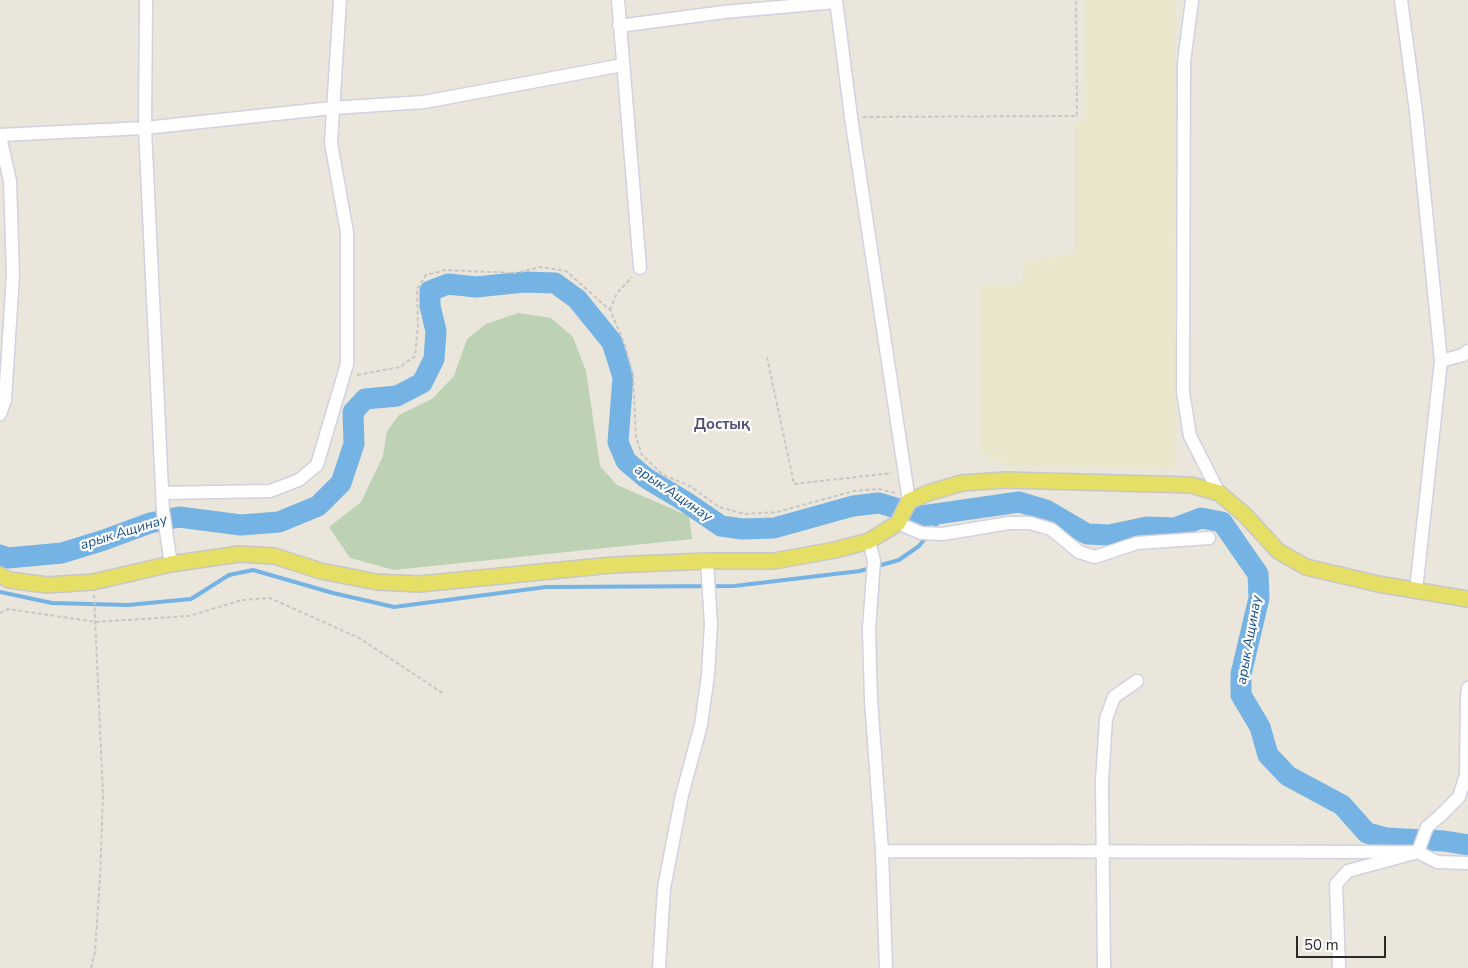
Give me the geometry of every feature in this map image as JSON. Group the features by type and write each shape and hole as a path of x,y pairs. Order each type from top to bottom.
{"main road":[{"path":"0,575 9,580 47,585 93,582 171,564 239,554 274,556 321,571 377,582 420,584 612,565 707,561 774,562 869,541 898,523 910,502 931,492 962,483 1006,480 1191,484 1219,493 1245,515 1278,551 1306,567 1378,584 1468,599"}],"street":[{"path":"146,0 145,128 163,512 171,564"},
{"path":"162,493 270,491 298,480 317,465 346,364 347,232 330,143 340,0"},
{"path":"618,0 640,268"},
{"path":"1192,0 1184,62 1182,392 1190,436 1219,493"},
{"path":"1401,0 1416,112 1441,361 1416,590"},
{"path":"619,26 724,12 836,1 851,116 910,502"},
{"path":"0,414 5,400 13,275 10,181 0,135 145,128 332,108 424,102 623,66"},
{"path":"1441,361 1463,355 1468,351"},
{"path":"898,523 921,533 943,534 1009,523 1030,523 1051,529 1079,552 1095,557 1137,543 1209,538"},
{"path":"869,541 874,561 869,629 871,700 882,851 886,968"},
{"path":"659,968 664,888 682,795 701,725 707,683 711,624 707,561"},
{"path":"1104,968 1102,781 1106,719 1114,697 1137,681"},
{"path":"1418,852 1427,827 1459,797 1466,775 1466,697 1468,688"},
{"path":"882,851 1418,852 1438,862 1468,863"},
{"path":"1340,968 1336,884 1348,871 1418,852"}],"path":[{"path":"851,116 1077,116 1076,0"},
{"path":"342,378 400,367 415,356 418,325 417,289 426,275 445,270 515,272 542,267 566,271 610,310 625,345 633,376 636,437 642,455 664,475 690,486 719,507 745,514 778,512 854,491 879,489 894,492 910,502"},
{"path":"610,310 618,293 640,268"},
{"path":"767,357 794,484 904,471"},
{"path":"91,968 100,879 103,795 93,582"},
{"path":"0,613 8,609 96,622 189,616 242,600 270,598 359,638 444,694"}],"shaded area":[{"path":"1085,0 1175,0 1175,469 1010,466 981,454 981,286 1022,284 1025,261 1075,253 1075,126 1086,116"}],"green space":[{"path":"518,313 551,318 573,337 586,371 600,466 617,485 689,516 692,539 394,570 350,558 329,527 361,502 383,456 387,431 399,415 432,399 454,376 467,339 486,324"}],"waterway":[{"name":"арык Ащинау","path":"0,555 8,558 62,553 150,523 179,517 241,525 279,522 318,506 341,483 354,444 353,412 365,399 397,396 422,383 434,359 436,331 430,306 430,291 448,284 476,287 524,282 555,283 577,299 612,342 623,377 618,442 626,461 646,478 721,526 742,529 774,528 853,506 879,503 922,516 1019,502 1046,510 1087,534 1109,535 1147,527 1175,528 1201,518 1222,522 1258,574 1259,598 1241,674 1241,695 1260,727 1268,755 1288,776 1342,805 1367,833 1386,838 1444,841 1468,845"},
{"path":"931,531 946,513"},
{"path":"0,592 52,603 128,605 191,599 229,575 253,570 333,593 394,607 546,587 734,586 860,571 899,560 919,546 927,536"}],"district":[{"name":"Достық","path":"722,425"}]}
